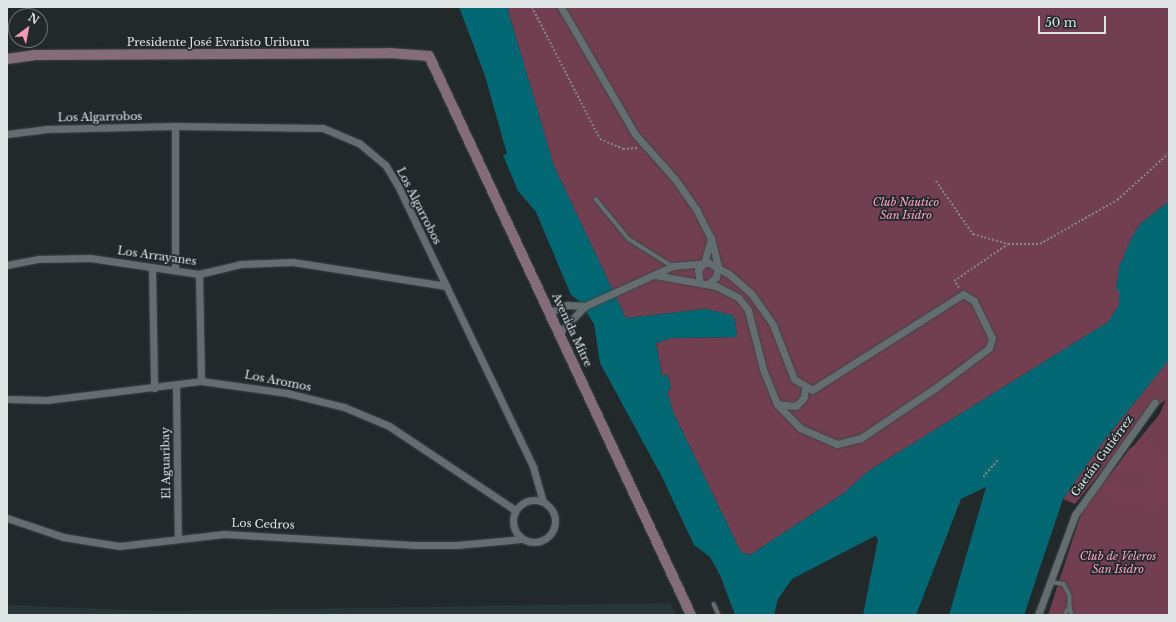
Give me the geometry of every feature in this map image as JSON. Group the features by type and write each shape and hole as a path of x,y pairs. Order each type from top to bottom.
{"street":[{"path":"561,7 606,90 645,146 675,179 711,238 718,267 716,277 708,284"},
{"name":"Presidente José Evaristo Uriburu","path":"7,59 42,55 389,53 429,56"},
{"name":"Avenida Mitre","path":"429,56 560,332 691,615"},
{"path":"175,126 175,270"},
{"name":"Los Algarrobos","path":"7,134 46,129 175,126 323,128 354,140 375,154 390,172 446,286 533,467 543,502"},
{"path":"700,283 698,270 704,263 711,238"},
{"name":"Los Arrayanes","path":"7,265 61,257 199,274 241,264 293,262 446,286"},
{"path":"560,332 587,305 620,287 655,275 673,266 704,263 718,267 751,293 764,310 787,367 805,388 817,389 963,294 974,301 990,331 989,348 861,438 837,444 818,439 800,428 777,404 763,369 748,310 733,293 708,284 655,275"},
{"path":"152,268 154,388"},
{"path":"199,274 201,382"},
{"path":"550,312 567,305 587,305"},
{"name":"Los Aromos","path":"7,399 47,400 201,382 287,392 364,414 418,443 516,510"},
{"name":"El Aguaribay","path":"176,386 178,539"},
{"path":"777,404 796,406 804,397 805,388"},
{"name":"Gaetán Gutiérrez","path":"1038,615 1075,515 1089,490 1155,402"},
{"path":"522,539 512,523 516,510 531,500 543,502"},
{"name":"Los Cedros","path":"7,518 95,544 119,546 178,539 261,533 457,545 522,539 542,541 552,532 554,519 543,502"}],"lane":[{"path":"596,199 629,239 673,266"},
{"path":"1049,582 1064,584 1070,596 1072,615"},
{"path":"714,604 719,615"},
{"path":"1065,615 1070,607"}],"path":[{"path":"532,7 600,139 623,149 645,146"},
{"path":"936,181 973,234 1008,244 1040,244 1117,200 1169,154"},
{"path":"963,294 954,281 1008,244"},
{"path":"984,477 998,460"}],"shaded area":[{"path":"1150,440 1169,458 1169,504 1145,510 1143,504 1115,505 1112,492 1105,493 1102,485 1109,482 1149,490 1147,475 1111,474 1130,448"},
{"path":"670,603 676,615 7,615 7,605 160,611"}],"green space":[{"name":"Club Náutico San Isidro","path":"507,7 1169,7 1169,201 1140,224 1131,239 1119,267 1116,290 1119,290 1119,305 1108,322 867,472 844,493 750,555 741,552 674,414 667,391 671,389 668,375 662,376 656,343 672,338 737,337 735,320 732,315 705,309 626,318 554,166"},
{"name":"Club de Veleros San Isidro","path":"1169,360 1169,615 1048,615 1080,517 1091,497 1159,415 1166,400 1150,411 1075,504 1063,499 1102,443"}],"water":[{"path":"459,7 507,7 554,166 626,318 705,309 732,315 735,320 737,337 672,338 656,343 662,376 668,375 671,389 667,391 674,414 741,552 750,555 844,493 867,472 1108,322 1119,305 1119,290 1116,290 1119,267 1131,239 1140,224 1169,201 1169,360 1102,443 1063,499 1024,615 949,615 986,487 961,499 916,615 863,615 878,539 875,536 792,579 778,599 774,615 735,615 720,575 710,557 694,545 662,477 600,363 594,324 579,301 571,295 536,212 518,191 503,155 507,154 485,76"}]}
